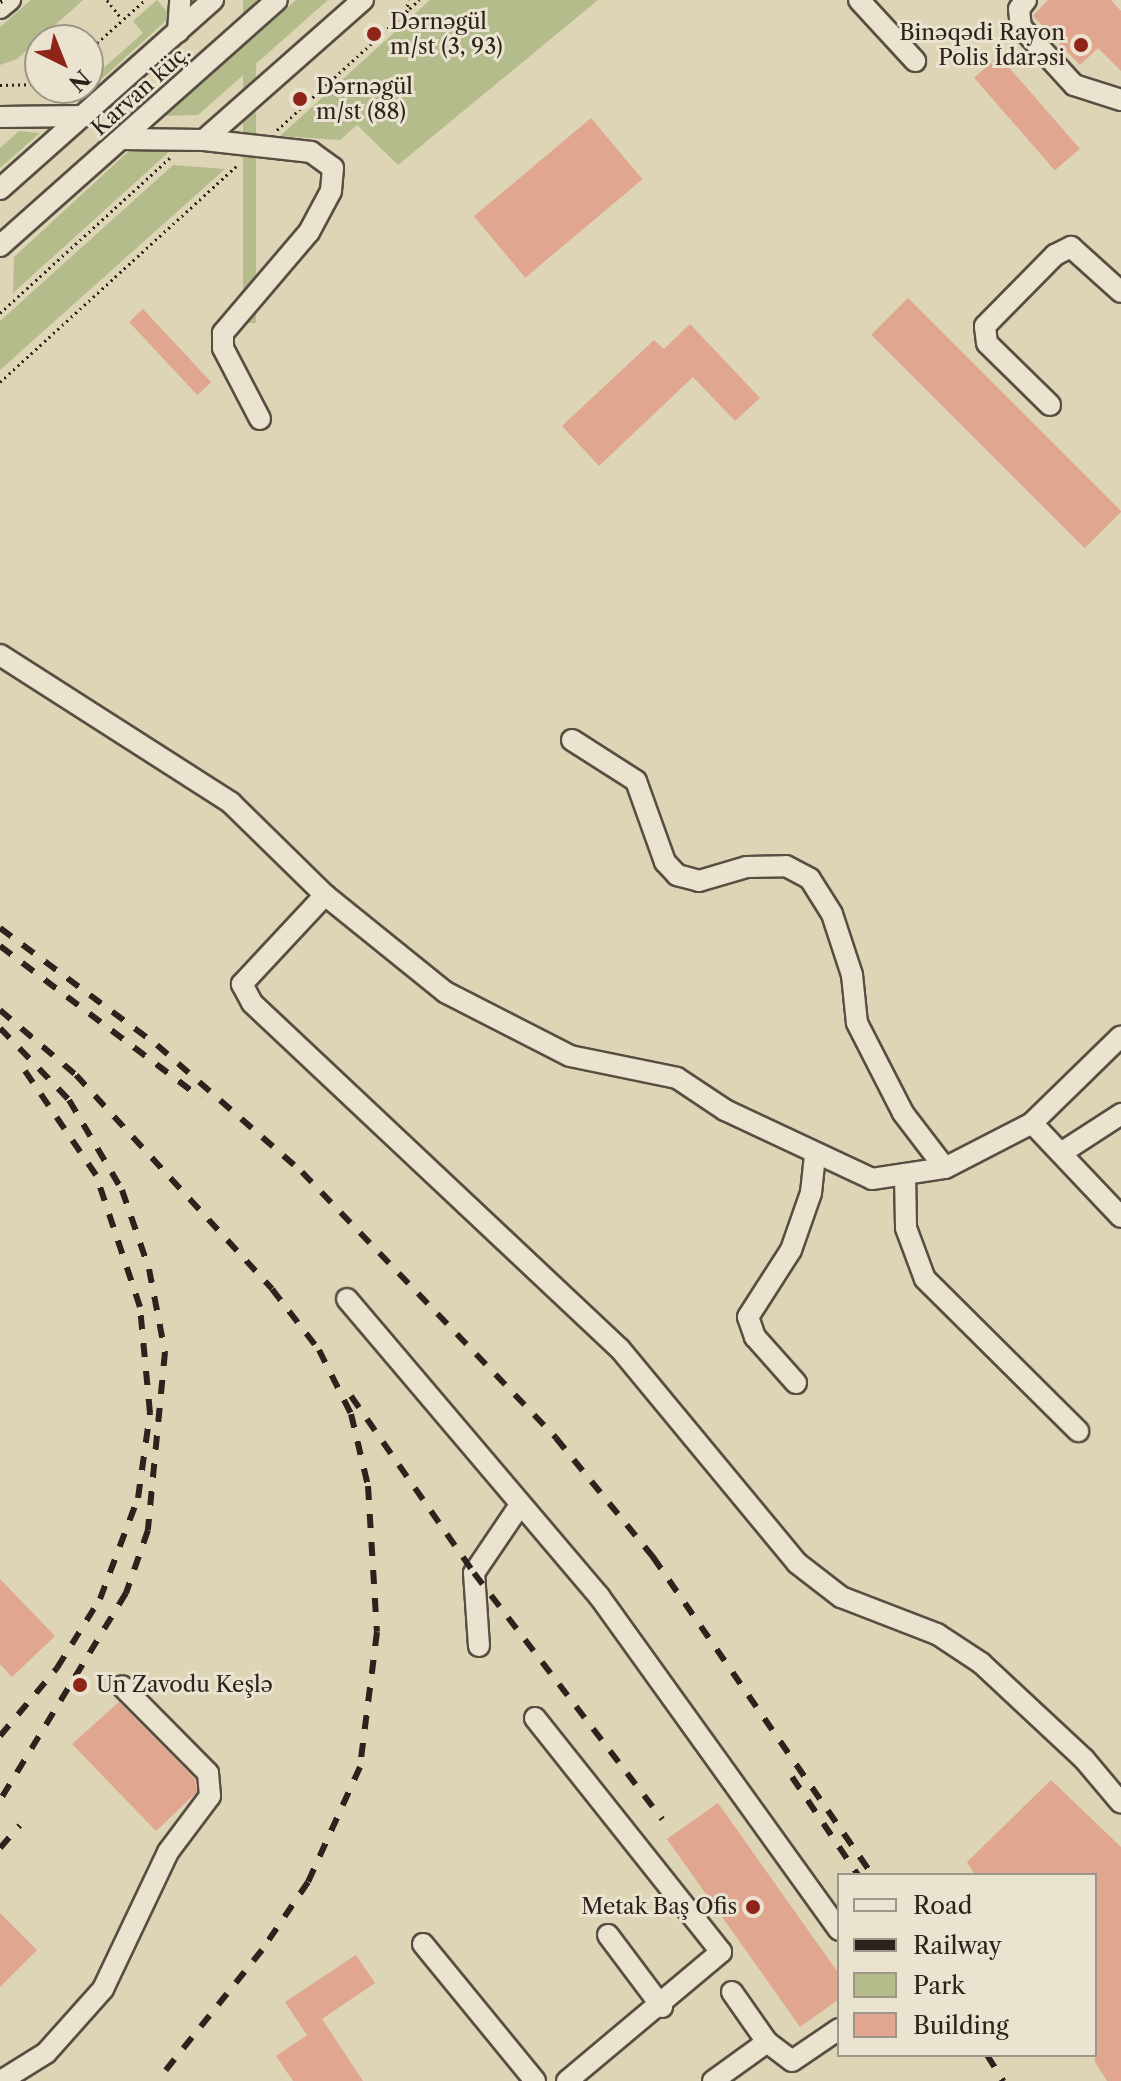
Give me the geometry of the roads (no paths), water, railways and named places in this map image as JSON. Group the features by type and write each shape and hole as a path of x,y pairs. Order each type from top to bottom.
{"street":[{"path":"0,8 10,0"},
{"path":"178,32 180,0"},
{"name":"Karvan küç.","path":"0,189 213,0"},
{"name":"Karvan küç.","path":"0,246 277,0"},
{"path":"204,140 363,0"},
{"path":"859,0 915,61"},
{"path":"1026,0 1019,9 1021,27 1065,76 1083,90 1121,100"},
{"path":"0,117 84,116"},
{"path":"122,139 204,140 320,154 334,178 309,232 223,333 223,348 260,419"},
{"path":"1050,405 987,343 985,326 1055,255 1071,247 1121,292"},
{"path":"0,655 231,803 325,895 406,965 511,1027 570,1056 677,1078 815,1155 872,1179 945,1168 1032,1123 1121,1036"},
{"path":"572,740 636,781 665,862 677,875 699,881 747,867 786,866 810,879 832,914 848,962 857,1023 903,1113 945,1168"},
{"path":"325,895 242,984 252,1003 620,1349 797,1563 841,1597 937,1634 981,1663 1084,1759 1121,1803"},
{"path":"1061,1153 1121,1114"},
{"path":"1032,1123 1121,1217"},
{"path":"796,1383 755,1337 748,1317 791,1250 811,1193 815,1155"},
{"path":"905,1174 906,1228 925,1279 1078,1431"},
{"path":"347,1299 518,1508 599,1596 837,1927"},
{"path":"479,1646 474,1573 518,1508"},
{"path":"1,2081 46,2053 103,1989 168,1852 210,1796 208,1773 122,1686"},
{"path":"535,1718 720,1944 718,1959 567,2081"},
{"path":"608,1935 662,2007"},
{"path":"423,1944 535,2081"},
{"path":"732,1992 767,2042 792,2061 837,2030"},
{"path":"713,2081 767,2042"}],"railway":[{"path":"0,928 157,1045 302,1172 556,1438 653,1557 871,1873"},
{"path":"0,946 201,1098"},
{"path":"0,1010 76,1075 272,1289 319,1350 351,1414 368,1486 377,1632 360,1767 308,1882 262,1950 157,2081"},
{"path":"0,1028 69,1100 122,1190 149,1269 165,1352 148,1530 126,1593 0,1800"},
{"path":"0,1736 57,1668 100,1599 138,1498 150,1413 140,1307 96,1175 21,1065"},
{"path":"351,1396 474,1573 662,1819"},
{"path":"792,1777 857,1873"},
{"path":"0,1848 20,1825"},
{"path":"988,2057 1003,2081"}],"place":[{"name":"Dərnəgül m/st (3, 93)","path":"374,34"},
{"name":"Binəqədi Rayon Polis İdarəsi","path":"1081,45"},
{"name":"Dərnəgül m/st (88)","path":"300,99"},
{"name":"Un Zavodu Keşlə","path":"80,1685"},
{"name":"Metak Baş Ofis","path":"753,1907"}]}
